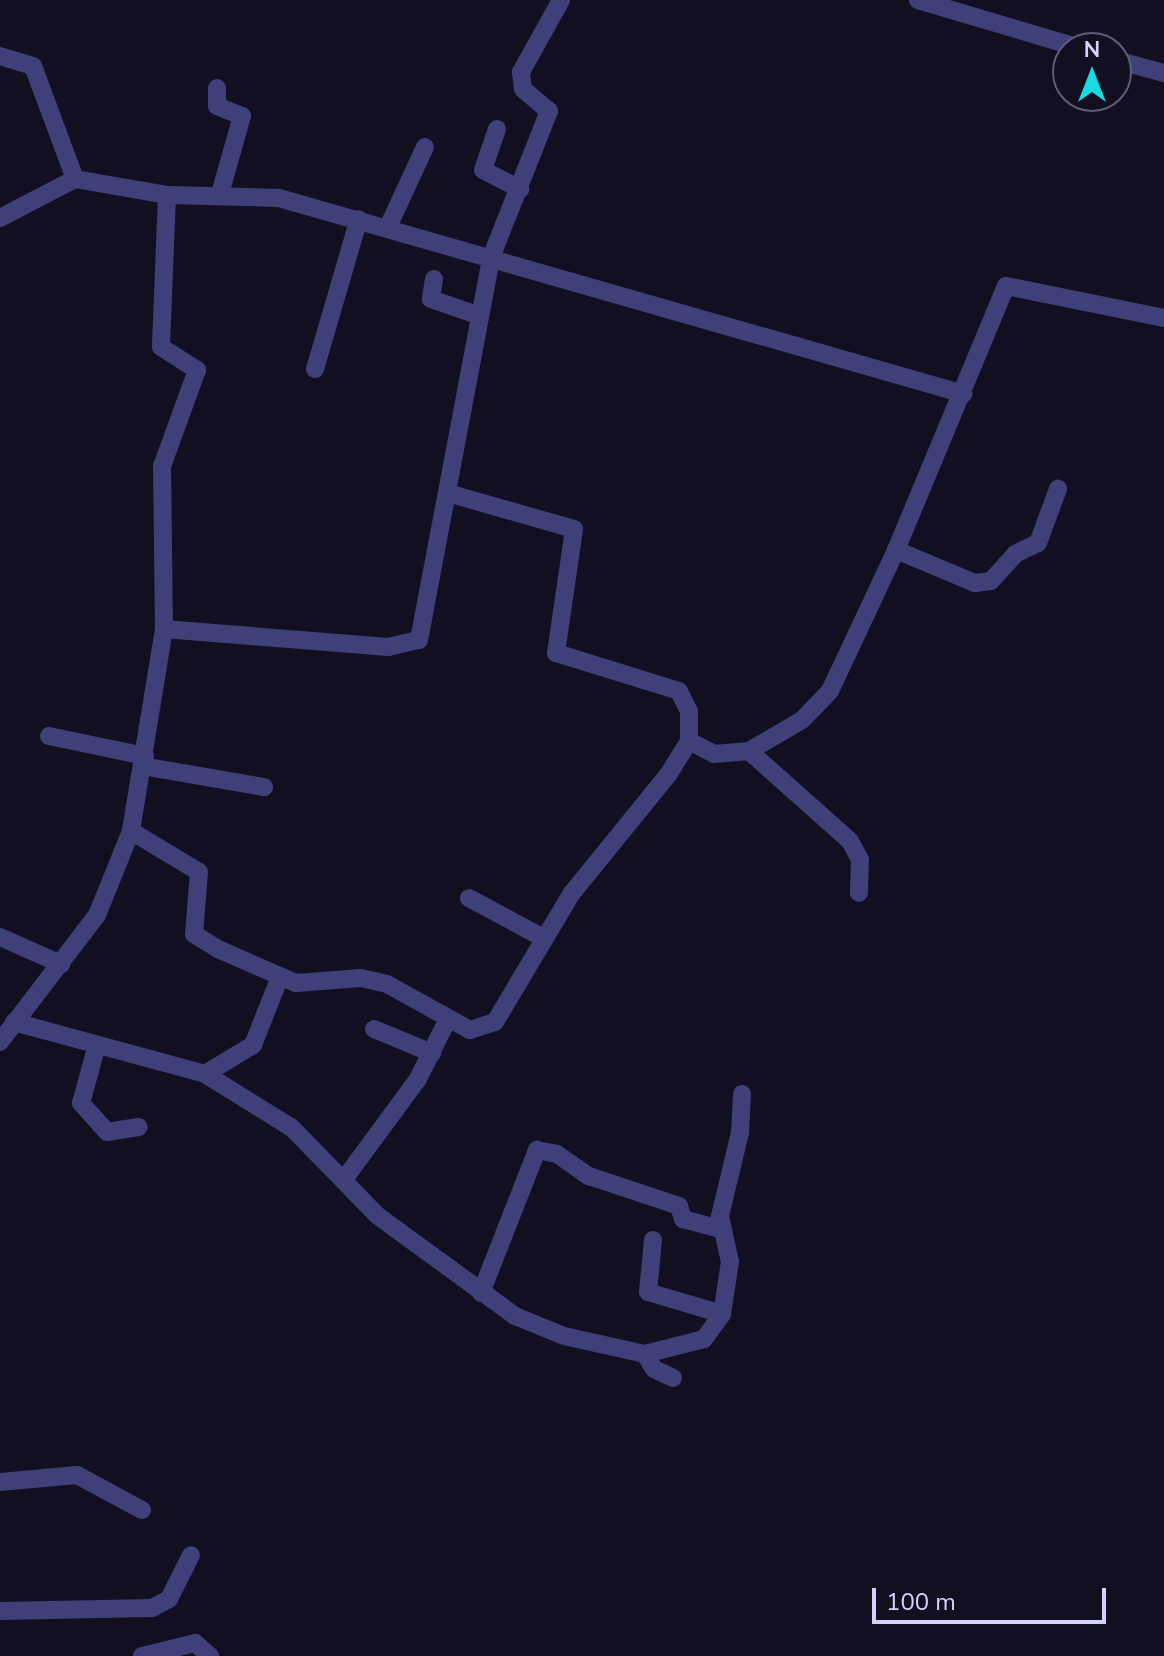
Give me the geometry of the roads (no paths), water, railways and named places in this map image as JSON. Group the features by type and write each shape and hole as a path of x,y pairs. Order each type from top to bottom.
{"street":[{"path":"164,629 408,646 419,640 451,494 492,255 549,111 523,89 521,72 561,0"},
{"path":"918,0 1052,40"},
{"path":"0,56 33,66 75,179"},
{"path":"1132,64 1164,73"},
{"path":"217,88 217,106 242,116 220,194"},
{"path":"497,129 483,170 520,189"},
{"path":"388,227 425,147"},
{"path":"0,218 75,179 167,195 220,194 279,198 492,255 964,394"},
{"path":"0,1042 97,915 131,831 164,629 162,466 197,370 161,347 167,195"},
{"path":"315,369 359,219"},
{"path":"434,279 431,299 480,316"},
{"path":"689,741 714,754 749,751 802,720 830,691 964,394 1006,286 1164,318"},
{"path":"896,550 975,583 991,581 1015,554 1038,543 1058,489"},
{"path":"131,831 199,872 195,936 279,979 316,985 373,980 470,1030 495,1022 605,846 689,741 683,692 556,653 574,529 451,494"},
{"path":"49,736 264,787"},
{"path":"749,751 850,841 860,860 859,893"},
{"path":"469,898 545,939"},
{"path":"0,937 61,964"},
{"path":"205,1074 253,1045 279,979"},
{"path":"345,1178 432,1053 448,1019"},
{"path":"14,1022 205,1074 264,1107 345,1178 378,1216 481,1293 541,1329 645,1354 704,1339 722,1314 730,1262 721,1229 742,1094"},
{"path":"374,1029 432,1053"},
{"path":"97,1045 79,1092 81,1103 102,1130 139,1127"},
{"path":"481,1293 537,1150 557,1154 589,1176 679,1206 683,1219 721,1229"},
{"path":"653,1240 648,1292 722,1314"},
{"path":"645,1354 654,1369 673,1378"},
{"path":"0,1482 77,1475 142,1510"},
{"path":"0,1611 152,1608 169,1599 191,1555"},
{"path":"142,1656 195,1643 210,1656"}]}
